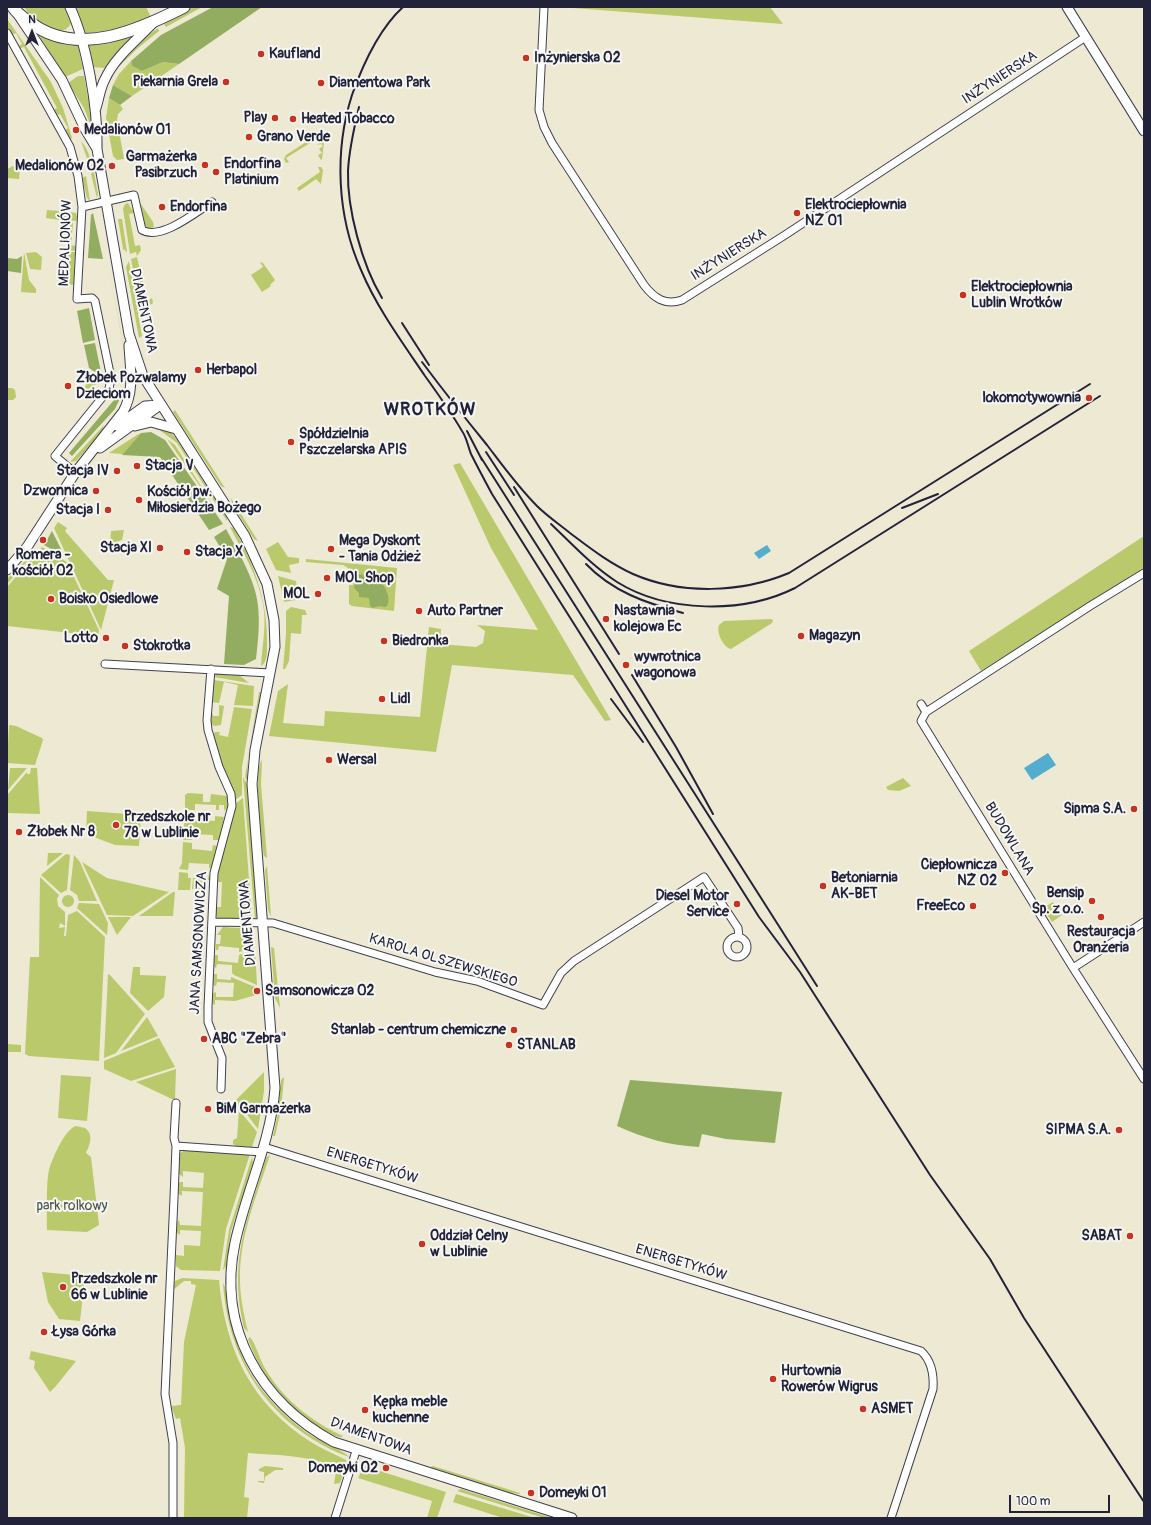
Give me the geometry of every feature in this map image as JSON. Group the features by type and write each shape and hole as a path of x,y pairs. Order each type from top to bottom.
{"main road":[{"path":"16,10 51,34 81,40 108,37 155,21 184,7"}],"street":[{"name":"DIAMENTOWA","path":"70,7 81,40 98,127 97,149 129,334 143,376 253,550 263,573 271,601 275,634 270,673 252,772 275,1075 272,1115 237,1233 232,1261 232,1297 241,1338 258,1375 283,1406 316,1432 334,1442 356,1451 570,1518"},
{"name":"INŻYNIERSKA","path":"544,7 538,102 540,117 545,131 644,285 657,298 670,302 682,300 785,235 1084,38"},
{"path":"1066,7 1084,38 1144,131"},
{"name":"DIAMENTOWA","path":"16,10 62,80 85,129 97,149"},
{"path":"95,112 103,83 109,70 155,21"},
{"name":"MEDALIONÓW","path":"7,32 70,147 78,176 82,207 77,299 92,298 95,301 110,384 109,389 55,456 75,473"},
{"path":"82,207 134,195 142,230 146,232 168,229 212,202"},
{"path":"7,570 27,547 75,473 124,412 130,394 131,378 129,334"},
{"path":"110,431 145,406 160,405"},
{"path":"87,457 160,405"},
{"path":"128,429 143,423 151,422 176,429"},
{"path":"921,704 926,712 1090,606 1144,573"},
{"path":"105,664 270,673"},
{"name":"JANA SAMSONOWICZA","path":"211,669 207,720 208,730 219,767 230,794 232,805 214,872 213,922 208,1007 208,1022 222,1058 221,1089"},
{"name":"BUDOWLANA","path":"926,712 921,721 1073,968 1144,1079"},
{"name":"KAROLA OLSZEWSKIEGO","path":"263,924 274,923 286,926 435,972 477,981 542,1006 561,973 574,961 704,877 738,928 739,937"},
{"path":"213,922 263,924"},
{"path":"1073,968 1144,922"},
{"path":"173,1518 173,1443 164,1394 176,1146 174,1138 176,1103"},
{"name":"ENERGETYKÓW","path":"176,1146 263,1149 921,1351 928,1357 934,1376 933,1389 891,1518"},
{"path":"335,1518 356,1451"}],"green space":[{"path":"24,7 65,7 71,23 67,29 61,31 54,30 40,23"},
{"path":"75,7 146,7 151,17 112,32 85,36"},
{"path":"192,7 202,7 166,27 164,24"},
{"path":"213,7 262,7 179,64 163,62 142,71 132,66 131,61 161,35"},
{"path":"560,7 770,7 783,24"},
{"path":"7,19 51,82 63,108 72,138 69,140 64,131 68,128 60,114 55,116 53,110 57,108 24,47 19,49 18,46 22,44 16,33 12,35 7,27"},
{"path":"158,28 159,31 138,48 114,71 115,67 140,41"},
{"path":"37,32 78,45 83,69 65,77"},
{"path":"137,33 106,68 91,67 87,44"},
{"path":"131,61 132,66 142,71 163,62 179,64 132,96 113,85 119,74"},
{"path":"78,76 84,76 95,137 84,108 68,83"},
{"path":"113,85 132,96 120,105 109,98"},
{"path":"109,98 120,105 123,109 118,114 117,120 124,159 117,160 113,156 106,118"},
{"path":"317,135 322,138 324,142 321,160 318,155 322,153 319,149 323,146 321,144 317,145 321,142 318,138 286,158 289,162 286,163 284,159 286,155"},
{"path":"81,141 88,152 92,166 98,194 97,198 92,173"},
{"path":"17,164 20,166 19,179 7,178 7,169"},
{"path":"318,167 321,167 323,170 321,184 316,179 299,191 297,188 320,172"},
{"path":"86,176 90,201 87,198 82,178"},
{"path":"128,203 132,210 133,209 134,213 129,214 135,246 140,245 141,250 137,256 136,252 130,254 123,209 125,204"},
{"path":"141,204 153,222 154,227 148,228 145,225"},
{"path":"47,210 60,211 60,220 46,218"},
{"path":"62,211 76,213 78,221 62,220"},
{"path":"93,213 103,259 88,258 91,215"},
{"path":"118,219 122,219 127,252 123,249"},
{"path":"68,222 73,223 71,245 76,246 76,251 67,250"},
{"path":"24,252 29,280 36,289 36,293 21,292"},
{"path":"36,252 42,257 41,270 30,269 26,253"},
{"path":"68,252 75,252 74,285 67,284"},
{"path":"22,256 21,273 7,271 7,258 17,259"},
{"path":"137,257 147,301 152,298 153,303 141,311 131,259"},
{"path":"129,261 142,336 139,338 126,267"},
{"path":"260,262 263,263 275,280 270,285 271,286 262,292 251,275 263,267"},
{"path":"89,308 95,340 83,343 77,311"},
{"path":"95,343 102,377 89,368 84,345"},
{"path":"93,376 99,380 86,396 80,396 80,393"},
{"path":"7,388 12,388 15,390 16,397 13,400 7,400"},
{"path":"120,393 122,394 115,409 72,456 69,453"},
{"path":"175,410 225,488 221,486 173,412"},
{"path":"104,425 102,432 76,461 70,462"},
{"path":"156,425 168,430 176,438 227,518 227,521 177,443 158,429 157,431"},
{"path":"151,432 165,440 223,524 209,530 160,457 122,455 141,433"},
{"path":"141,433 123,454 109,453 137,435"},
{"path":"167,439 175,445 213,505"},
{"path":"460,463 611,720 605,721 573,675 452,665 436,752 269,736 278,691 288,684 283,723 324,726 325,711 420,717 429,627 441,629 440,644 476,647 483,643 485,631 477,625 538,630 491,548 453,465"},
{"path":"231,498 258,541 254,539 232,504"},
{"path":"58,522 67,528 65,531 108,580 114,580 101,630 54,528"},
{"path":"230,527 234,528 248,556 258,584"},
{"path":"226,529 241,556 257,596 259,626 256,659 244,665 224,664 229,596 217,589 227,559 214,537"},
{"path":"124,530 122,540 110,544 111,531"},
{"path":"52,531 65,557 44,545"},
{"path":"1144,536 1144,569 981,671 969,651"},
{"path":"278,542 288,557 299,558 299,563 289,565 291,573 276,570 266,549"},
{"path":"42,547 67,562 99,630 98,636 7,626 7,587"},
{"path":"35,551 33,555 7,584 7,579"},
{"path":"306,559 397,568 394,611 352,606 349,604 349,585 353,585 354,575 350,574 348,568 343,565 306,562"},
{"path":"357,574 364,575 368,578 377,577 380,580 385,587 389,600 386,607 379,606 373,608 370,606 369,598 359,597 359,593 354,588"},
{"path":"278,576 296,581 298,595 296,600 284,602"},
{"path":"261,596 265,613 267,628 267,656 265,662 261,666 264,612"},
{"path":"291,607 305,610 307,615 302,615 301,634 291,633 289,661 285,669 283,669 286,611"},
{"path":"773,620 772,623 731,649 725,645 719,635 719,625 724,621"},
{"path":"217,674 238,674 249,683 214,677"},
{"path":"214,680 254,686 253,706 234,705 238,685 224,682 219,703 211,702"},
{"path":"259,692 261,692 250,749"},
{"path":"219,705 224,706 221,725 214,726 211,723 211,714 213,714 213,716 219,716"},
{"path":"234,707 252,709 242,767 242,795 234,801 213,736 215,732 220,732 219,735 228,737"},
{"path":"10,725 16,726 42,738 43,740 35,765 7,763"},
{"path":"248,759 247,780 245,777"},
{"path":"262,760 261,784 267,858 264,856 258,791 259,767"},
{"path":"10,768 27,768 8,790"},
{"path":"31,768 37,768 40,814 8,813 8,794 27,772 27,774 30,774"},
{"path":"243,777 247,784 257,916 255,920"},
{"path":"903,778 911,786 899,791 888,790 886,787"},
{"path":"188,793 203,794 203,802 210,802 211,794 227,796 228,807 224,811 224,805 219,805 219,810 216,810 216,805 195,804 195,810 185,810 185,795"},
{"path":"243,798 252,921 218,919 216,915 216,907 221,907 222,882 217,882 218,870 235,804"},
{"path":"87,811 141,815 139,846 115,845 86,834"},
{"path":"185,812 194,812 194,820 215,821 215,816 224,817 219,840 213,840 213,835 193,834 192,840 183,840"},
{"path":"183,842 192,843 192,849 212,851 213,845 217,846 212,869 209,868 209,864 189,863 188,870 179,869 182,863"},
{"path":"48,853 62,853 62,854 47,866"},
{"path":"66,854 70,855 67,890 61,893 41,875"},
{"path":"74,855 80,862 97,901 79,901 77,895 70,890"},
{"path":"82,862 107,878 169,892 133,916 107,915"},
{"path":"267,866 271,916 268,910 265,870"},
{"path":"179,872 188,873 188,878 191,878 190,890 178,890"},
{"path":"209,875 211,875 212,880 204,880 205,890 192,889 193,878 208,879"},
{"path":"40,877 59,895 57,899 58,906 65,912 65,926 60,923 59,928 65,927 64,936 66,936 68,915 77,911 105,937 99,1061 29,1056 25,1054 30,957 39,957"},
{"path":"175,892 173,916 139,916"},
{"path":"66,895 70,895 74,901 70,907 66,907 62,903 62,899"},
{"path":"1053,902 1062,915 1052,922 1043,908"},
{"path":"79,903 99,904 108,923 107,935 77,908"},
{"path":"108,917 131,917 117,935"},
{"path":"223,927 253,929 254,948 239,952 239,948 219,946 218,950 216,950 216,944 220,944 221,935 217,935"},
{"path":"271,947 274,948 280,1008 275,998"},
{"path":"255,950 257,985 234,975 232,973 232,965 217,964 216,968 213,966 215,955 218,955 218,961 238,963 239,955"},
{"path":"133,967 140,967 140,975 166,976 164,997 148,1011 130,993"},
{"path":"108,974 145,1014 116,1053 104,1058"},
{"path":"213,974 217,974 217,979 231,980 231,977 255,987 256,995 235,1001 215,1000 215,1005 213,1004 211,994 216,992 216,997 233,997 234,983 217,982 216,986 212,985"},
{"path":"147,1017 158,1036 121,1051"},
{"path":"159,1038 175,1067 131,1081 104,1069 104,1061"},
{"path":"7,1044 21,1045 21,1052 7,1052"},
{"path":"176,1069 174,1100 136,1082"},
{"path":"264,1072 264,1091 258,1129 241,1107 230,1106"},
{"path":"61,1075 91,1077 87,1121 58,1118"},
{"path":"284,1077 281,1110 275,1136 273,1136 278,1114 281,1080"},
{"path":"630,1080 782,1092 775,1143 726,1139 702,1134 699,1147 688,1146 657,1141 617,1126"},
{"path":"239,1110 257,1132 252,1147 236,1146 233,1144 233,1140 237,1138"},
{"name":"park rolkowy","path":"76,1126 85,1128 90,1134 90,1143 86,1153 91,1157 99,1225 87,1232 47,1230 47,1191 49,1170 63,1138 72,1128"},
{"path":"186,1149 250,1154 226,1229 220,1271 181,1270 176,1266 176,1255 184,1256 184,1245 200,1246 201,1231 180,1230 180,1235 176,1232 176,1223 179,1220 180,1225 201,1226 203,1192 182,1191 182,1196 177,1193 178,1184 180,1182 183,1182 183,1187 203,1188 204,1173 183,1171 183,1177 179,1174 179,1154"},
{"path":"270,1155 250,1216 242,1248 240,1264 242,1306 248,1332 244,1328 240,1304 238,1282 239,1261 246,1222 266,1158"},
{"path":"252,1157 253,1163 231,1231 226,1266 223,1270 229,1230"},
{"path":"42,1272 85,1276 80,1321 59,1319 48,1302"},
{"path":"182,1278 219,1280 227,1329 235,1352 245,1373 257,1392 272,1410 290,1427 315,1445 346,1460 347,1463 340,1483 334,1484 336,1471 320,1462 282,1455 248,1453 244,1497 249,1498 247,1518 184,1518 185,1448 180,1418 176,1419 171,1406 181,1405 184,1342 196,1285 191,1284 191,1281 184,1281 172,1291 175,1281"},
{"path":"223,1283 225,1286 230,1317 238,1347 249,1371 259,1386 277,1407 297,1425 312,1436 338,1449 349,1457 322,1444 298,1429 277,1410 259,1389 245,1366 234,1340 227,1312"},
{"path":"250,1337 264,1366 281,1391 309,1417 343,1436 342,1437 337,1437 309,1421 287,1402 268,1379 248,1339"},
{"path":"31,1351 76,1361 50,1392 34,1368 35,1361 29,1359"},
{"path":"265,1466 283,1468 283,1470 275,1470 265,1477 264,1483 258,1482 264,1481 264,1472 259,1471 259,1469"},
{"path":"364,1466 446,1492 437,1518 427,1518 432,1501 358,1478"},
{"path":"433,1466 520,1494 510,1493 430,1467"},
{"path":"461,1489 552,1518 544,1518 457,1491"},
{"path":"456,1494 535,1518 503,1518 453,1502"}],"water":[{"path":"767,545 771,551 759,559 754,553"},
{"path":"1048,753 1056,765 1032,780 1024,768"}],"railway":[{"path":"403,7 386,26 366,60 352,95 342,138 341,183 343,206 353,249 367,284 390,324 464,434 471,454 492,494 759,917 800,972 930,1175 990,1259 1024,1318 1144,1502"},
{"path":"359,107 352,139 348,171 348,186 353,219 362,253 368,270 382,298"},
{"path":"402,323 429,365"},
{"path":"422,362 530,499 577,539 600,555 633,574 671,586 711,589 751,585 789,573 1090,384"},
{"path":"551,524 599,569 617,582 637,592 659,600 682,604 729,606 752,602 795,588 1100,396"},
{"path":"467,431 482,460"},
{"path":"486,452 514,495"},
{"path":"480,456 817,986"},
{"path":"514,487 619,654"},
{"path":"902,508 938,494"},
{"path":"586,564 596,574 619,589 656,605 683,613"},
{"path":"632,675 676,747 713,814"},
{"path":"611,699 643,742"}],"place":[{"name":"Kaufland","path":"261,54"},
{"name":"Inżynierska 02","path":"526,58"},
{"name":"Piekarnia Grela","path":"226,82"},
{"name":"Diamentowa Park","path":"321,83"},
{"name":"Play","path":"275,118"},
{"name":"Heated Tobacco","path":"293,119"},
{"name":"Medalionów 01","path":"76,130"},
{"name":"Grano Verde","path":"249,137"},
{"name":"Garmażerka Pasibrzuch","path":"205,165"},
{"name":"Medalionów 02","path":"112,166"},
{"name":"Endorfina Platinium","path":"216,172"},
{"name":"Endorfina","path":"162,207"},
{"name":"Elektrociepłownia NŻ 01","path":"797,213"},
{"name":"Elektrociepłownia Lublin Wrotków","path":"963,295"},
{"name":"Herbapol","path":"198,370"},
{"name":"Żłobek Pozwalamy Dzieciom","path":"68,386"},
{"name":"lokomotywownia","path":"1089,398"},
{"name":"Spółdzielnia Pszczelarska APIS","path":"291,442"},
{"name":"Stacja V","path":"137,466"},
{"name":"Stacja IV","path":"117,471"},
{"name":"Dzwonnica","path":"96,491"},
{"name":"Kościół pw. Miłosierdzia Bożego","path":"139,500"},
{"name":"Stacja I","path":"108,510"},
{"name":"Romera - kościół 02","path":"43,540"},
{"name":"Stacja XI","path":"160,548"},
{"name":"Mega Dyskont - Tania Odżież","path":"331,549"},
{"name":"Stacja X","path":"187,552"},
{"name":"MOL Shop","path":"327,578"},
{"name":"MOL","path":"318,594"},
{"name":"Boisko Osiedlowe","path":"51,599"},
{"name":"Auto Partner","path":"419,611"},
{"name":"Nastawnia kolejowa Ec","path":"606,619"},
{"name":"Magazyn","path":"801,636"},
{"name":"Lotto","path":"106,638"},
{"name":"Biedronka","path":"384,641"},
{"name":"Stokrotka","path":"125,646"},
{"name":"wywrotnica wagonowa","path":"626,665"},
{"name":"Lidl","path":"382,699"},
{"name":"Wersal","path":"329,760"},
{"name":"Sipma S.A.","path":"1134,809"},
{"name":"Przedszkole nr 78 w Lublinie","path":"116,825"},
{"name":"Żłobek Nr 8","path":"19,832"},
{"name":"Ciepłownicza NŻ 02","path":"1005,873"},
{"name":"Betoniarnia AK-BET","path":"823,886"},
{"name":"Bensip Sp. z o.o.","path":"1092,901"},
{"name":"Diesel Motor Service","path":"737,904"},
{"name":"FreeEco","path":"973,906"},
{"name":"Restauracja Oranżeria","path":"1101,917"},
{"name":"Samsonowicza 02","path":"257,991"},
{"name":"Stanlab - centrum chemiczne","path":"514,1030"},
{"name":"ABC \"Zebra\"","path":"204,1039"},
{"name":"STANLAB","path":"509,1045"},
{"name":"BiM Garmażerka","path":"208,1109"},
{"name":"SIPMA S.A.","path":"1119,1130"},
{"name":"SABAT","path":"1130,1236"},
{"name":"Oddział Celny w Lublinie","path":"422,1244"},
{"name":"Przedszkole nr 66 w Lublinie","path":"63,1287"},
{"name":"Łysa Górka","path":"44,1332"},
{"name":"Hurtownia Rowerów Wigrus","path":"773,1379"},
{"name":"ASMET","path":"863,1409"},
{"name":"Kępka meble kuchenne","path":"365,1410"},
{"name":"Domeyki 02","path":"386,1468"},
{"name":"Domeyki 01","path":"531,1493"}],"district":[{"name":"WROTKÓW","path":"430,410"}]}
